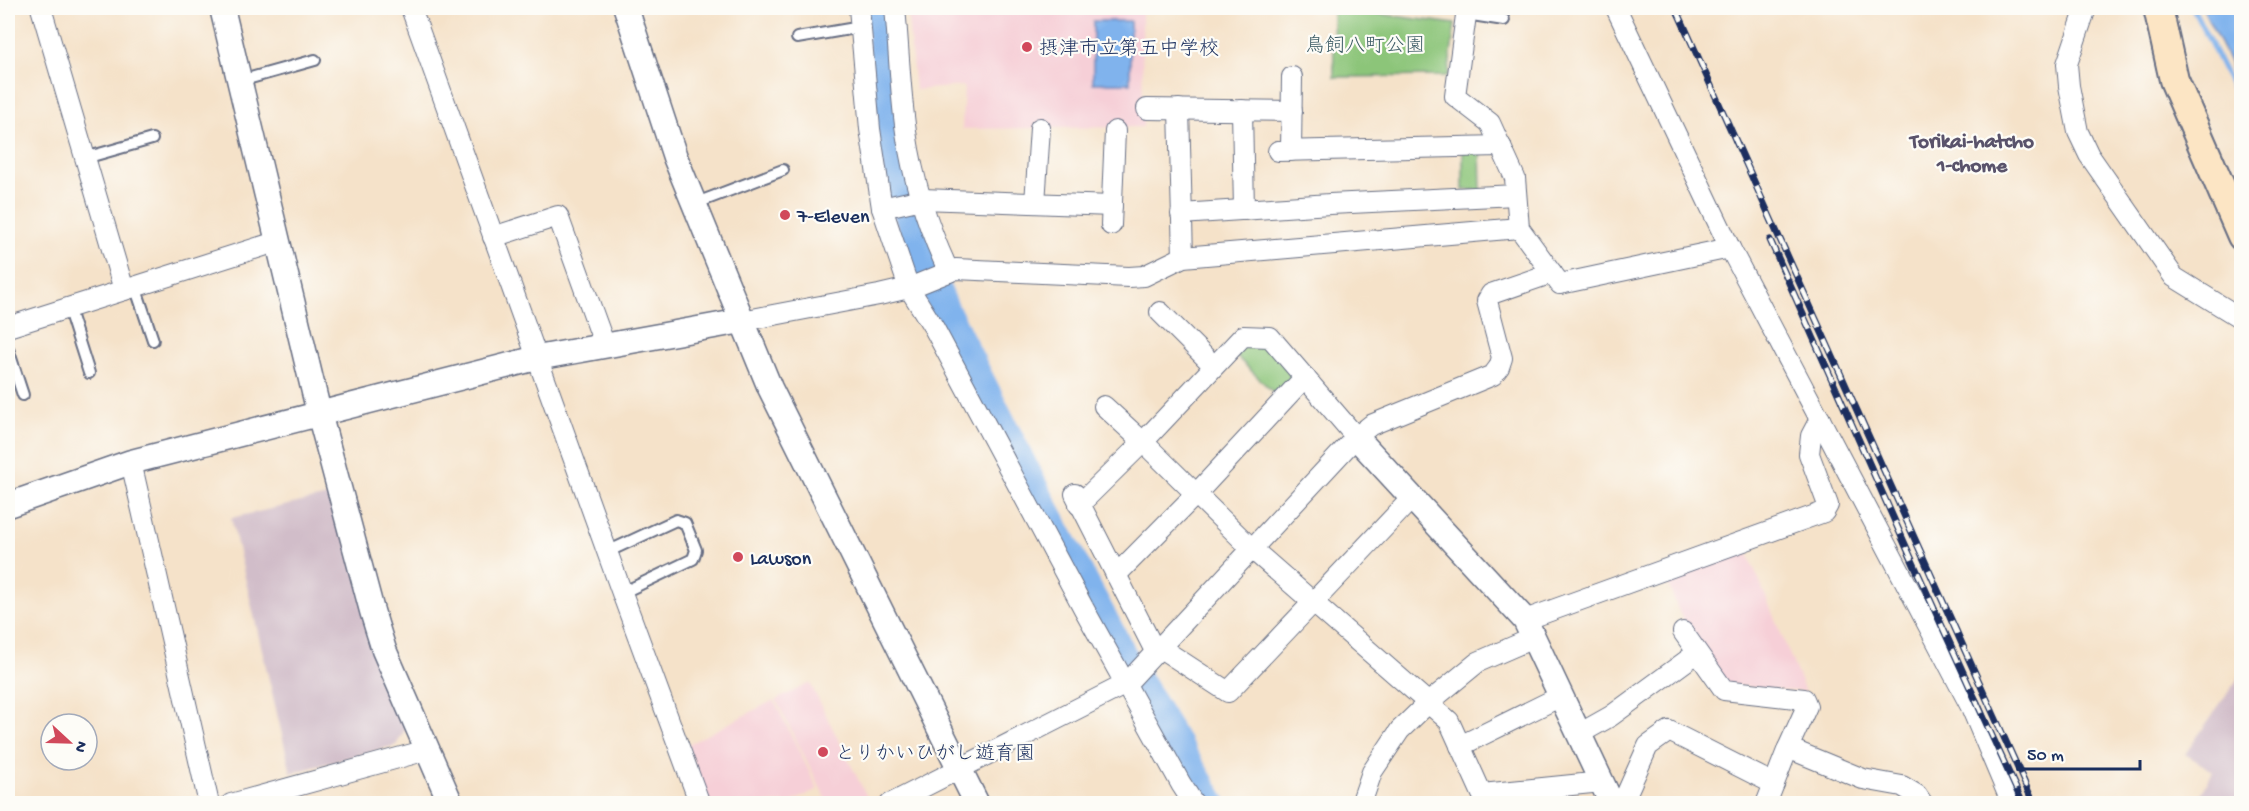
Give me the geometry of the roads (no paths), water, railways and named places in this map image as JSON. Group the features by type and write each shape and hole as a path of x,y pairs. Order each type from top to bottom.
{"main road":[{"path":"2158,8 2174,80 2241,236"}],"street":[{"path":"41,8 85,158 129,288"},
{"path":"222,8 320,413 384,650 451,804"},
{"path":"411,8 700,804"},
{"path":"626,8 675,157 770,388 977,804"},
{"path":"895,8 905,130 913,173 946,273"},
{"path":"1616,8 1690,168 1730,248 1971,707 2013,804"},
{"path":"2086,8 2086,14 2067,63 2078,132 2089,155 2174,277 2241,319"},
{"path":"1467,11 1455,96 1490,123 1515,178 1519,228 1560,284 1730,248"},
{"path":"860,17 870,129 882,208 934,328 1126,684 1194,804"},
{"path":"1292,77 1292,111 1285,151 1501,146"},
{"path":"1147,109 1292,111"},
{"path":"1179,109 1182,257"},
{"path":"1242,110 1244,210"},
{"path":"1035,203 1040,128"},
{"path":"882,208 922,199 1035,203 1112,215 1115,131"},
{"path":"1181,214 1516,195"},
{"path":"493,237 558,216 605,346"},
{"path":"8,505 131,462 537,358 742,321 916,285 956,269 1144,276 1182,257 1519,228"},
{"path":"8,327 279,241"},
{"path":"890,804 1126,684 1356,437 1371,425 1493,375 1502,358 1487,301 1491,294 1552,273"},
{"path":"1160,312 1214,366"},
{"path":"1412,498 1228,693 1157,649 1077,500 1143,442 1243,336 1270,337 1356,437 1412,498 1529,629 1612,804"},
{"path":"1116,575 1196,494 1305,377"},
{"path":"1104,406 1252,549 1449,721 1482,794 1602,782"},
{"path":"1362,804 1372,772 1400,730 1428,703 1478,662 1529,629 1824,512 1828,505 1809,454 1811,436 1821,419"},
{"path":"131,462 209,804"},
{"path":"1622,804 1648,746 1670,731 1769,798 1788,748 1808,706 1804,699 1724,690 1683,632"},
{"path":"1579,734 1611,716 1697,653"},
{"path":"1460,746 1561,696"},
{"path":"1788,748 1863,779 1902,786 1917,795 1923,804"},
{"path":"231,804 266,799 427,750"}],"lane":[{"path":"1467,11 1504,20"},
{"path":"797,38 860,17"},
{"path":"240,81 315,60"},
{"path":"85,158 152,139"},
{"path":"694,204 783,170"},
{"path":"129,288 153,340"},
{"path":"68,308 89,373"},
{"path":"8,349 23,395"},
{"path":"607,552 676,520 685,523 696,550 693,559 622,593"}],"water":[{"path":"2203,8 2241,8 2241,86 2205,13"},
{"path":"1093,21 1130,21 1130,83 1093,83"}],"waterway":[{"path":"880,8 890,122 901,190 924,261 944,309 1034,489 1123,657 1212,804"},
{"path":"2193,8 2242,107"}],"railway":[{"path":"1676,8 2034,804"},
{"path":"1770,240 2023,804"}],"place":[{"name":"摂津市立第五中学校","path":"1027,47"},
{"name":"7-Eleven","path":"785,215"},
{"name":"Lawson","path":"738,557"},
{"name":"とりかいひがし遊育園","path":"823,752"}],"district":[{"name":"Torikai-hatcho 1-chome","path":"1972,152"}],"park label":[{"name":"鳥飼八町公園","path":"1365,44"}]}
